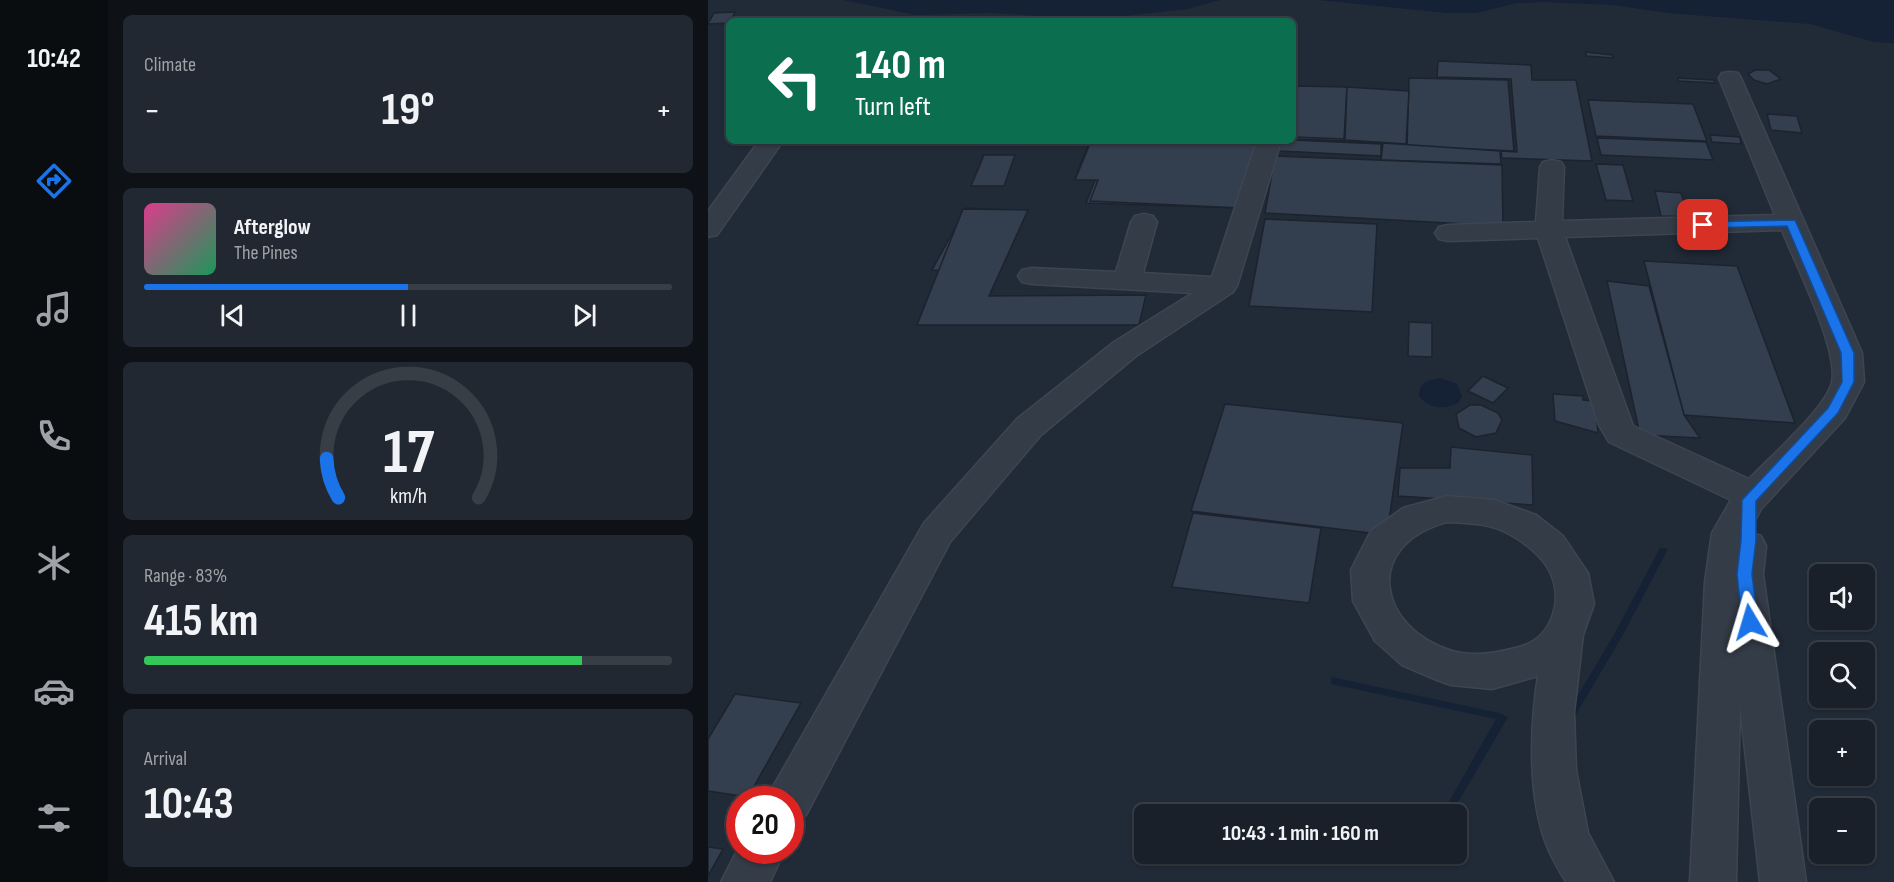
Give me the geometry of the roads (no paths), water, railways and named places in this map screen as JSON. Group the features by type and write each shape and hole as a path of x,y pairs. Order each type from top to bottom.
{"street":[{"path":"1713,882 1724,582 1731,533 1751,497 1834,410 1848,382 1847,353 1730,78"},
{"path":"708,229 769,144"},
{"path":"798,786 937,533 1029,428 1125,349 1223,286 1268,144"},
{"path":"1552,167 1548,230 1615,425 1621,434 1751,497"},
{"path":"1127,281 1143,222"},
{"path":"1448,233 1791,222"},
{"path":"1032,276 1223,286"},
{"path":"1751,497 1749,540 1744,574 1783,882"},
{"path":"1564,636 1545,656 1517,669 1485,674 1452,670 1417,656 1391,634 1374,608 1369,580 1376,554 1393,532 1417,517 1447,509 1479,510 1510,518 1539,534 1560,556 1573,582 1574,610 1564,636 1553,712 1554,770 1567,839 1591,882"},
{"path":"744,882 754,864"}],"water":[{"path":"843,0 1220,0 1187,9 1105,18 991,13 916,15"},
{"path":"1318,0 1894,0 1894,43 1874,42 1810,24 1668,13 1613,5 1517,3 1476,13 1447,13"},
{"path":"1440,378 1457,384 1462,397 1458,403 1447,407 1437,407 1427,404 1419,396 1419,391 1425,382"},
{"path":"1660,548 1668,549 1624,633 1568,728 1561,724 1616,631"},
{"path":"1331,677 1499,713 1508,717 1457,804 1448,804 1496,719 1331,684"}]}
